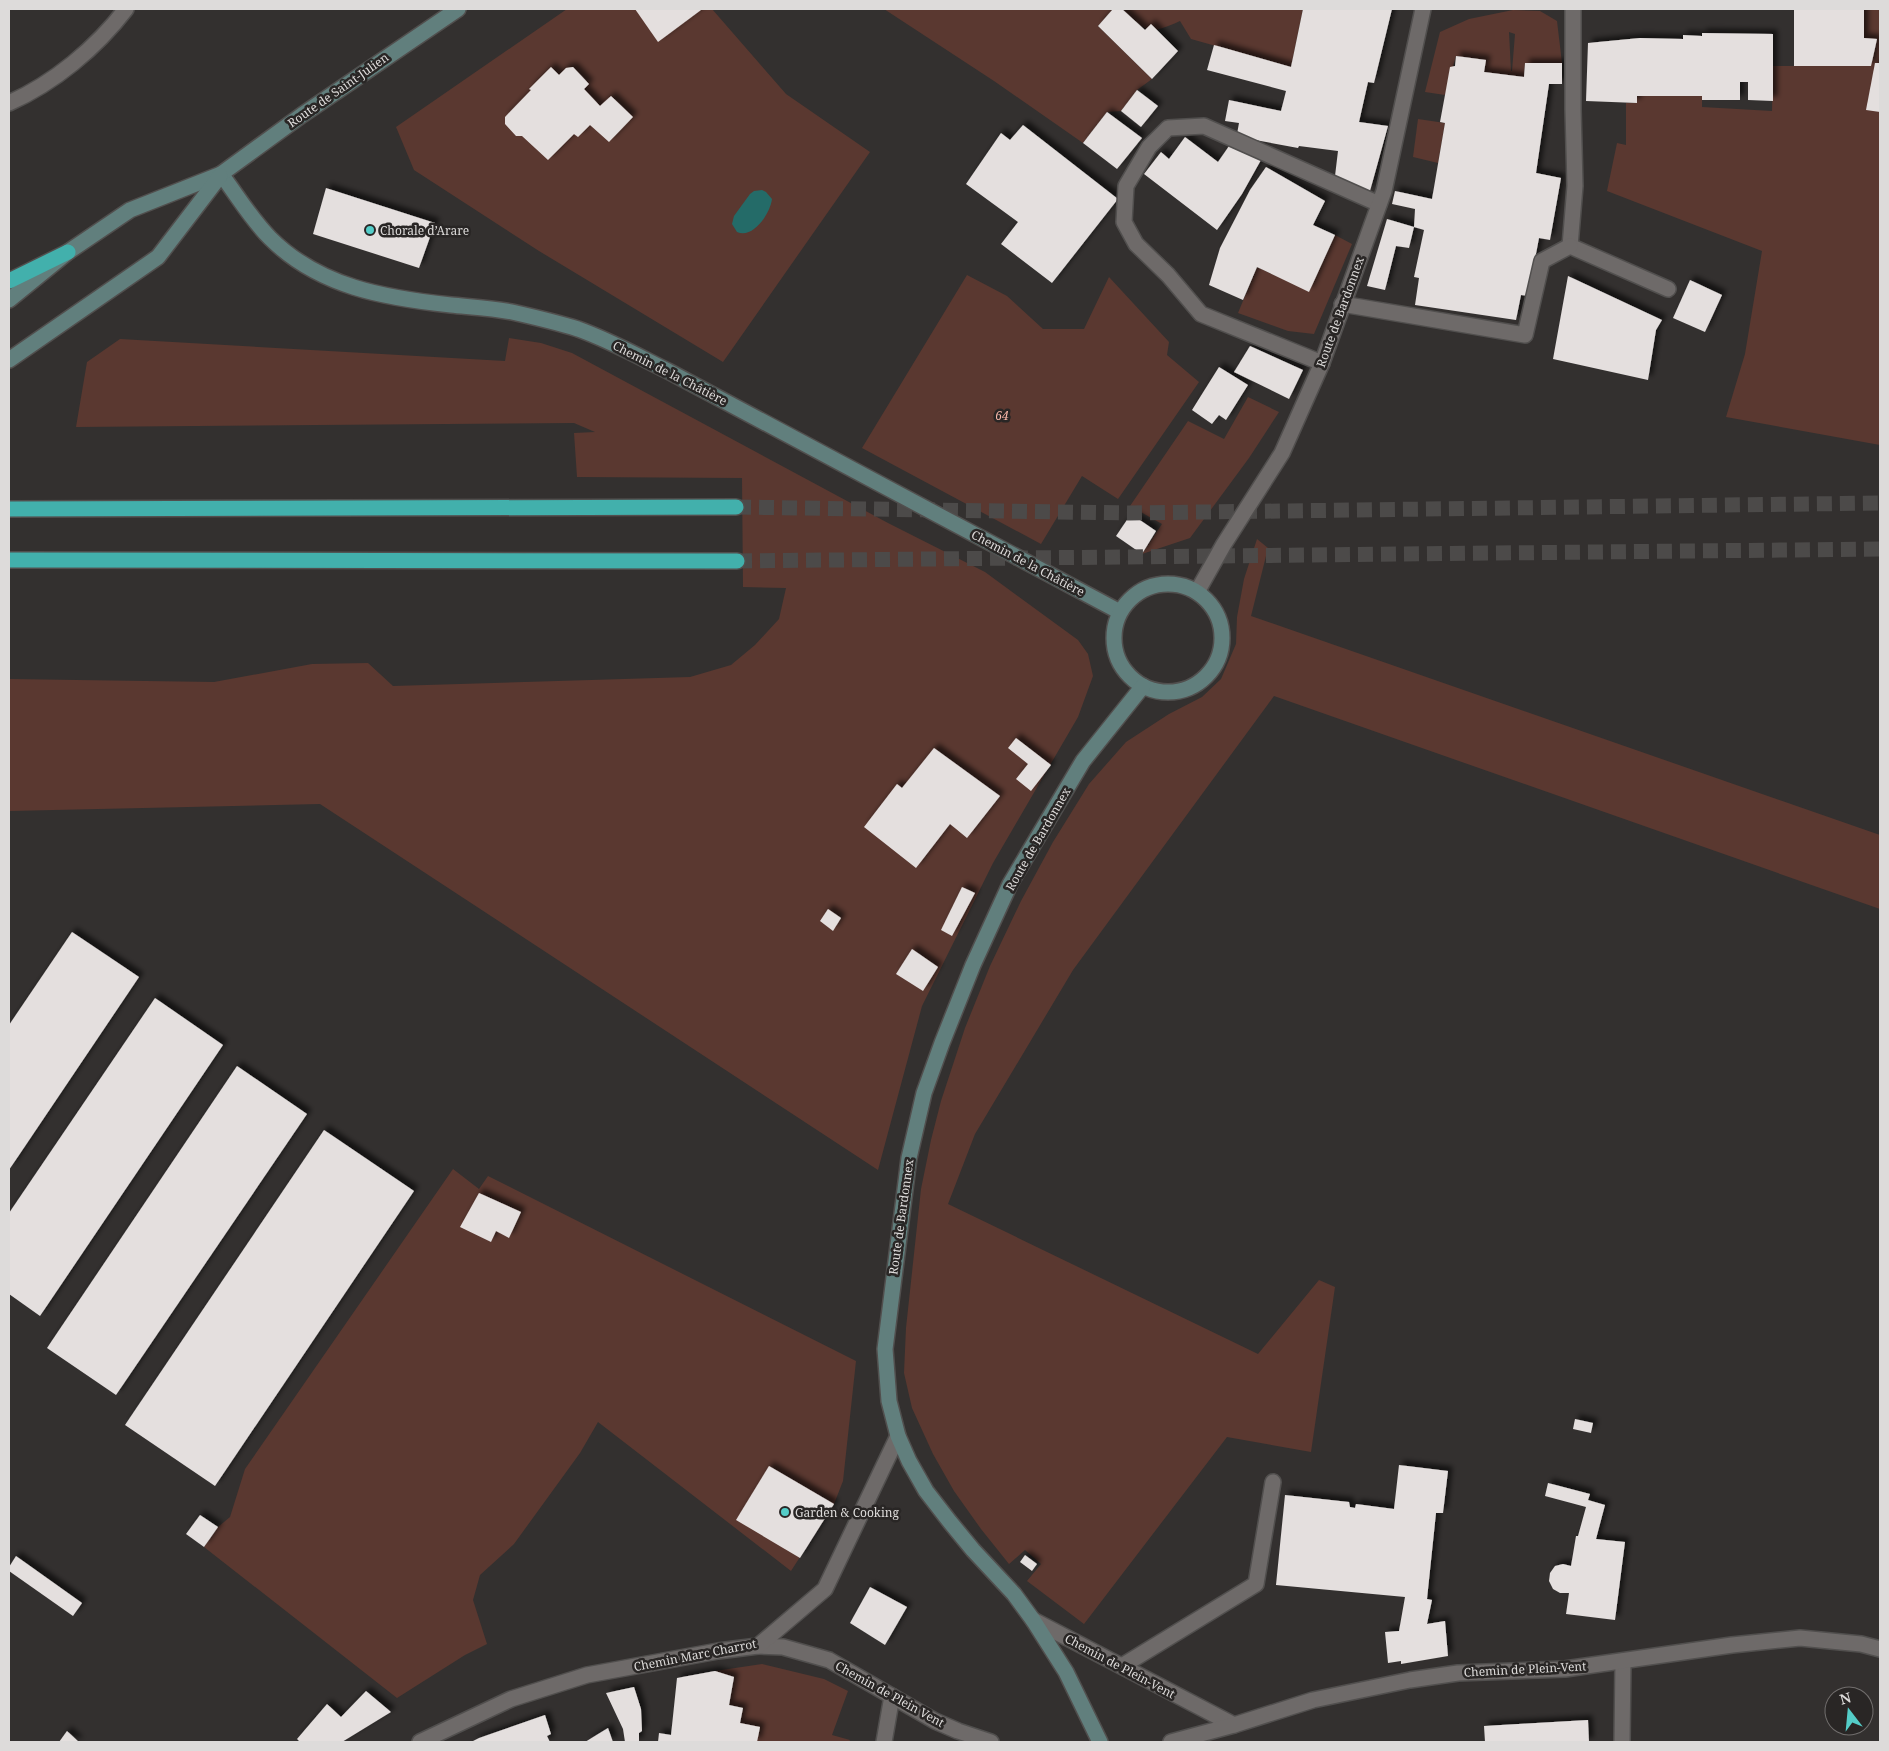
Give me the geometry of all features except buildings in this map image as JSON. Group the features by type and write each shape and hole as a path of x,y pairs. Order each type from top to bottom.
{"highway":[{"path":"9,281 68,252"},
{"path":"9,501 45,508"},
{"path":"9,509 736,507"},
{"path":"9,560 737,560"}],"street":[{"path":"9,103 59,74 97,41 126,9"},
{"name":"Route de Saint-Julien","path":"9,300 68,252 130,210 221,174 302,115 458,9"},
{"name":"Route de Bardonnex","path":"1197,592 1224,544 1282,453 1322,363 1384,191 1424,9"},
{"path":"1570,246 1575,186 1573,9"},
{"path":"1322,363 1201,314 1168,275 1136,244 1124,222 1126,186 1149,147 1168,128 1204,126 1379,204"},
{"name":"Route de Saint-Julien","path":"9,360 158,257 221,174"},
{"name":"Chemin de la Châtière","path":"221,174 269,237 292,258 315,272 344,285 369,292 413,301 509,312 578,329 610,342 668,370 1120,612"},
{"path":"1570,246 1668,289"},
{"path":"1342,304 1525,335 1542,261 1570,246"},
{"path":"1159,584 1175,584 1197,592 1215,610 1221,624 1221,651 1216,664 1208,675 1196,684 1179,691 1163,692 1143,686 1125,672 1115,650 1114,630 1120,612 1140,591 1159,584"},
{"name":"Route de Bardonnex","path":"1100,1742 1066,1672 1033,1620 1014,1594 973,1550 926,1491 909,1461 898,1436 889,1401 885,1349 909,1158 924,1093 973,965 1010,884 1083,761 1143,686"},
{"name":"Chemin Marc Charrot","path":"420,1742 511,1699 563,1682 718,1651 758,1646 825,1589 898,1436"},
{"path":"1122,1666 1256,1584 1273,1482"},
{"name":"Chemin de Plein-Vent","path":"1033,1620 1234,1725"},
{"name":"Chemin de Plein-Vent","path":"1171,1742 1234,1725 1313,1700 1410,1680 1458,1673 1565,1669 1732,1645 1800,1638 1861,1644 1880,1649"},
{"name":"Chemin de Plein Vent","path":"758,1646 783,1647 829,1660 935,1721 992,1742"},
{"path":"1622,1661 1622,1742"},
{"path":"884,1742 892,1696"}],"green space":[{"path":"567,9 712,9 786,94 870,152 723,362 539,251 414,170 396,127"},
{"path":"884,9 1113,9 1098,26 1152,79 1137,90 1121,111 1107,112 1083,143 994,81"},
{"path":"1122,9 1303,9 1291,67 1191,39 1180,21 1160,29 1148,30"},
{"path":"1794,9 1880,9 1880,445 1726,417 1745,354 1762,251 1607,191 1617,143 1626,145 1626,103 1637,103 1637,96 1702,96 1702,107 1772,111 1773,66 1794,66"},
{"path":"1513,10 1540,11 1557,21 1562,63 1525,63 1524,77 1484,72 1485,60 1456,56 1445,95 1425,92 1440,32 1469,19","holes":["1509,32 1515,34 1512,71 1511,71"]},
{"path":"1418,119 1445,123 1438,163 1413,157"},
{"path":"1335,235 1352,244 1314,334 1288,331 1238,313 1257,267 1309,291"},
{"name":"64","path":"967,275 1007,296 1043,329 1084,329 1109,277 1169,342 1167,355 1199,382 1118,499 1082,476 1041,544 862,448"},
{"path":"509,338 541,343 572,353 888,523 985,572 1078,640 1088,654 1093,676 1078,717 993,863 922,1006 878,1170 320,804 9,811 9,679 214,682 312,664 368,663 393,686 690,677 731,665 755,645 779,619 786,588 743,587 742,478 577,477 574,433 595,432 574,423 76,427 87,362 120,339 505,361"},
{"path":"1248,397 1279,412 1249,458 1190,538 1142,554 1162,524 1130,506 1188,421 1224,439"},
{"path":"1257,539 1268,548 1251,616 1880,835 1880,909 1274,696 1073,970 975,1134 948,1204 1258,1354 1319,1280 1335,1287 1311,1452 1227,1437 1084,1624 1027,1581 1041,1564 1025,1550 1009,1564 981,1529 954,1491 933,1454 912,1408 904,1373 906,1328 921,1189 941,1101 965,1028 990,966 1021,901 1053,842 1089,784 1126,742 1169,714 1202,697 1221,679 1236,644 1237,617 1244,579"},
{"path":"453,1169 479,1189 488,1176 856,1361 843,1481 834,1504 791,1571 598,1422 580,1453 514,1544 480,1575 473,1600 487,1644 465,1655 397,1698 204,1547 218,1527 230,1517 245,1469"},
{"path":"762,1664 824,1679 848,1691 832,1735 850,1740 849,1742 742,1742 744,1731 739,1729 743,1708 729,1705 734,1677 715,1671"}],"water":[{"path":"762,190 772,199 764,218 755,229 743,233 737,232 732,224 734,216 750,194 754,191"}],"tunnel":[{"path":"736,507 1130,513 1880,503"},
{"path":"737,561 1880,549"}],"place":[{"name":"Chorale d’Arare","path":"370,230"},
{"name":"Garden & Cooking","path":"785,1512"}]}
